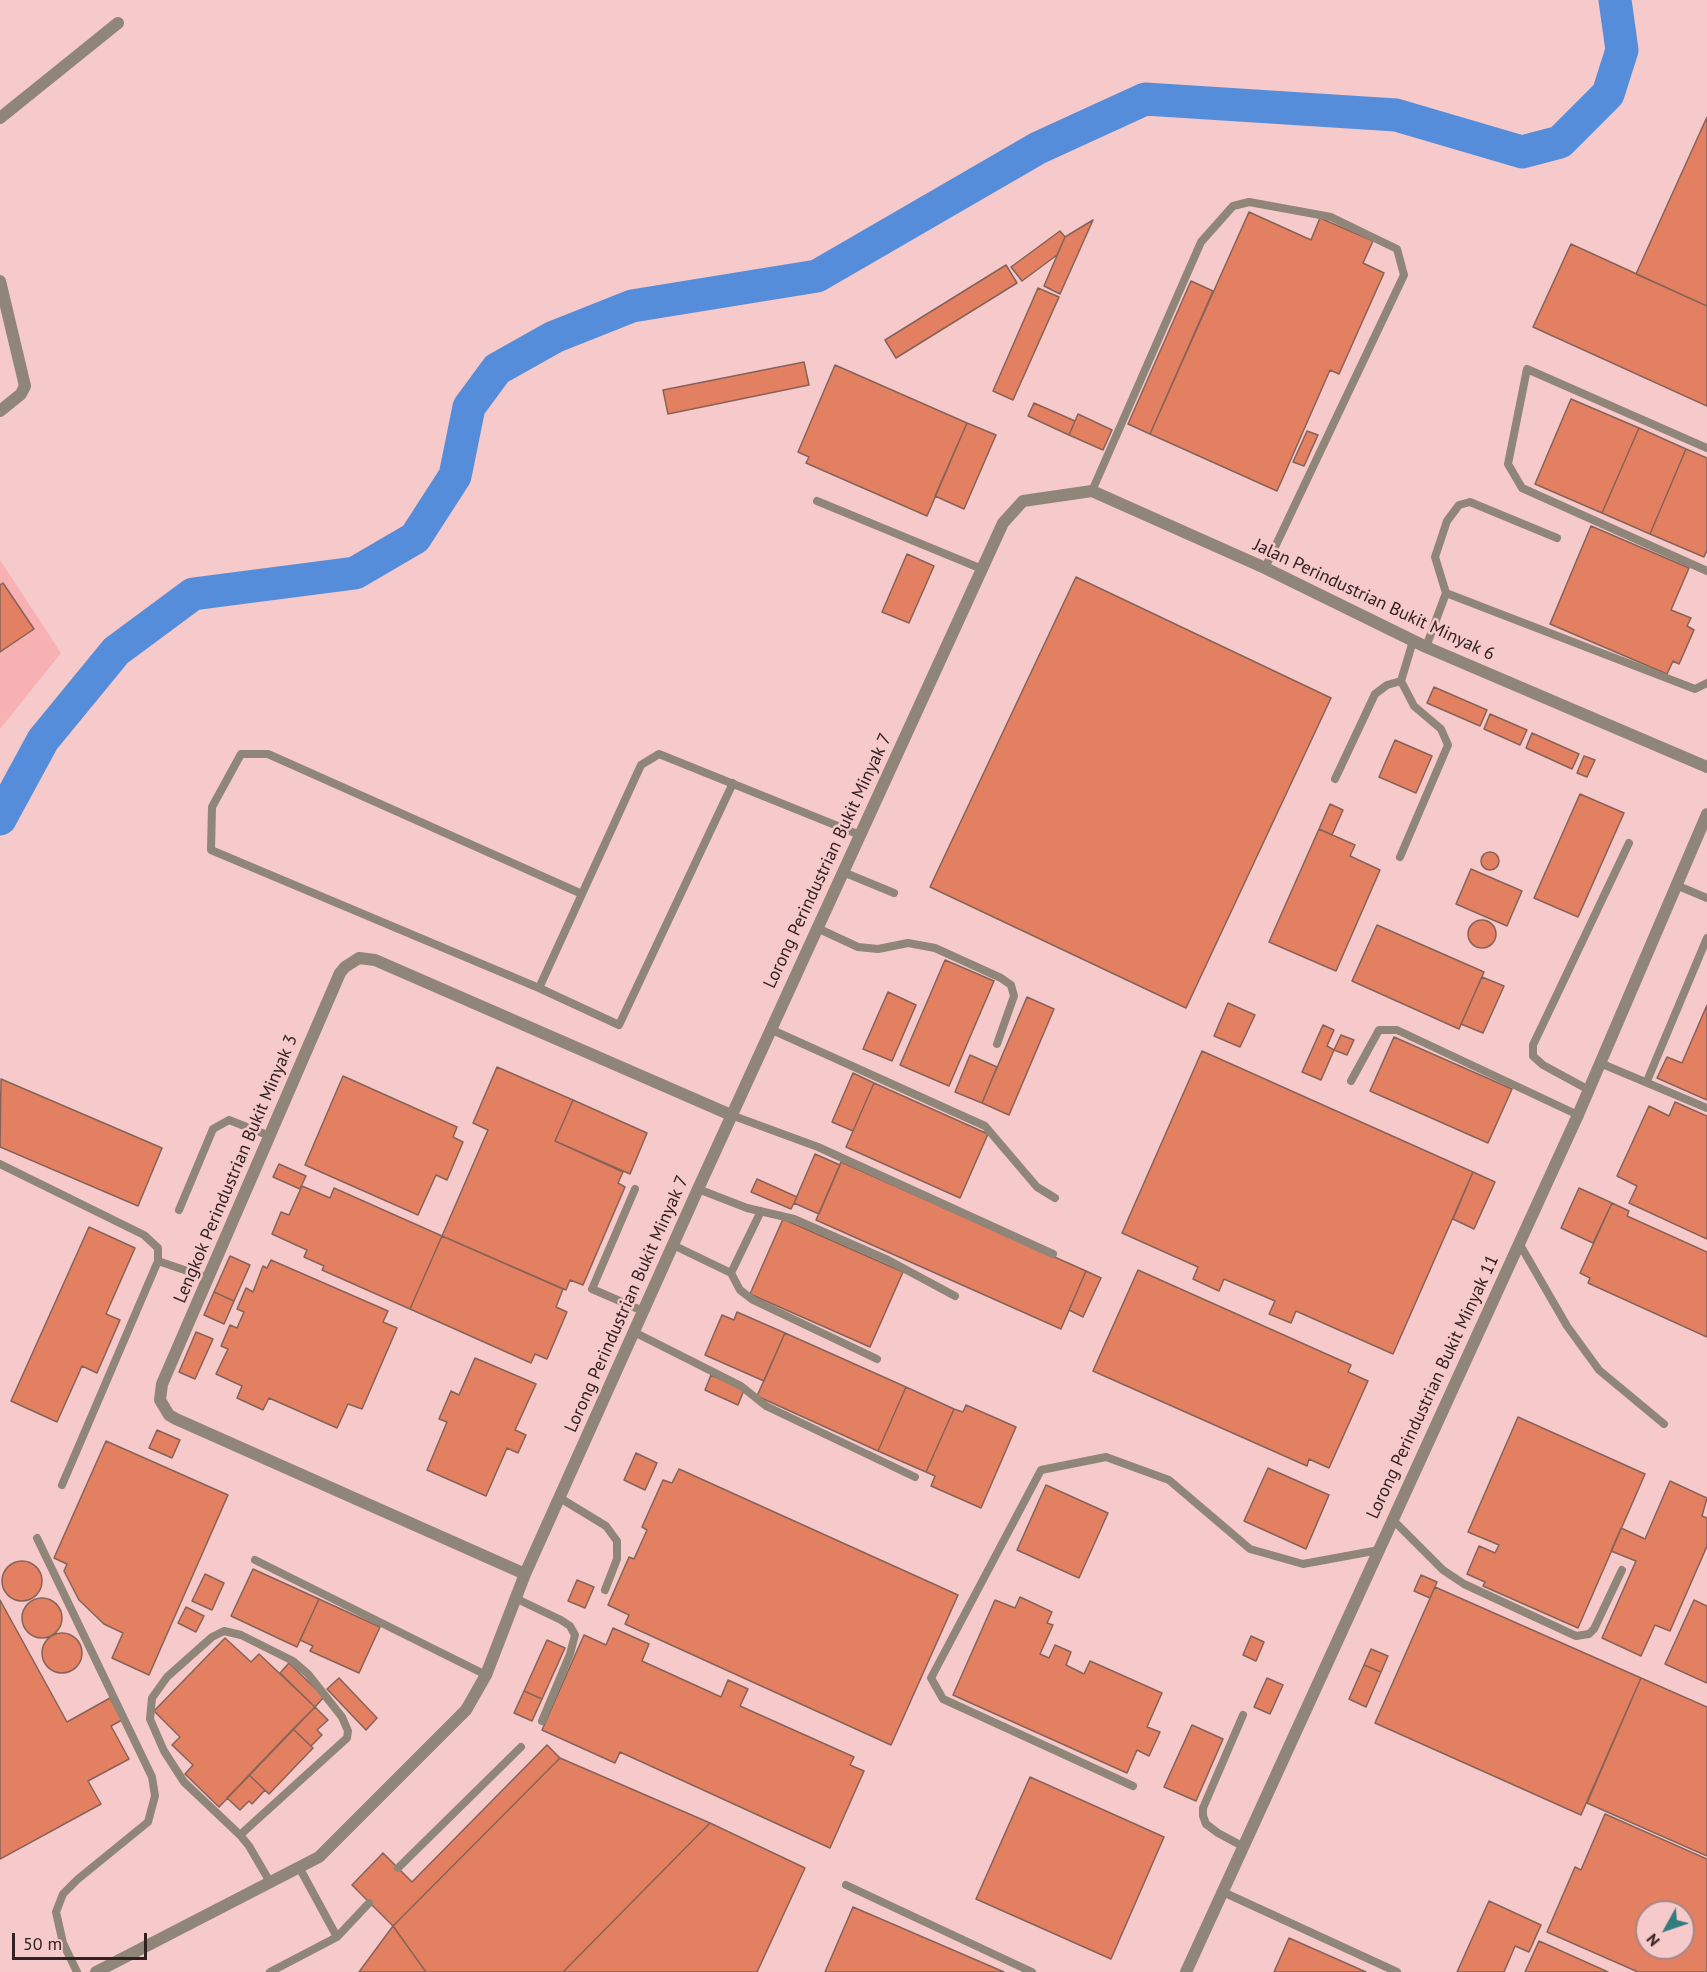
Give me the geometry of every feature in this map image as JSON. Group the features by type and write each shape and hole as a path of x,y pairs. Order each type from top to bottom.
{"street":[{"path":"0,118 118,23"},
{"path":"0,281 25,386 21,394 0,411"},
{"name":"Lorong Perindustrian Bukit Minyak 7","path":"96,1972 318,1857 400,1779 466,1710 486,1675 525,1574 731,1114 1003,523 1023,501 1092,491"},
{"name":"Jalan Perindustrian Bukit Minyak 6","path":"1092,491 1265,568 1426,647 1707,767"},
{"name":"Lorong Perindustrian Bukit Minyak 11","path":"1186,1972 1578,1114 1707,814"},
{"name":"Lengkok Perindustrian Bukit Minyak 3","path":"525,1574 169,1415 160,1400 162,1384 340,973 359,958 375,960 731,1114"}],"lane":[{"path":"1092,491 1201,242 1233,206 1249,202 1330,217 1398,249 1404,275 1265,568"},
{"path":"1707,448 1527,369 1508,464 1522,488 1707,571"},
{"path":"817,501 982,569"},
{"path":"1426,647 1446,592 1435,557 1447,521 1460,505 1470,502 1557,538"},
{"path":"1446,592 1695,689 1707,682"},
{"path":"1400,858 1448,745 1441,729 1414,706 1401,681 1413,641"},
{"path":"1335,779 1375,694 1387,685 1401,681"},
{"path":"582,894 268,754 241,754 212,807 211,850 539,988 619,1025 733,783"},
{"path":"539,988 640,765 659,754 860,835"},
{"path":"1588,1090 1543,1065 1533,1056 1533,1045 1629,843"},
{"path":"843,872 894,893"},
{"path":"1676,885 1707,898"},
{"path":"817,928 858,947 878,949 908,943 935,948 1001,978 1011,985 1014,996 997,1044"},
{"path":"1647,1081 1707,938"},
{"path":"771,1029 985,1126 1037,1187 1055,1198"},
{"path":"1351,1081 1379,1030 1397,1030 1578,1114"},
{"path":"1600,1062 1707,1108"},
{"path":"731,1114 818,1147 1053,1254"},
{"path":"178,1210 213,1129 229,1120 270,1136"},
{"path":"0,1164 144,1235 158,1248 158,1261 62,1485"},
{"path":"635,1189 592,1289 643,1311"},
{"path":"698,1189 761,1211 794,1219 867,1251 955,1296"},
{"path":"731,1273 761,1211"},
{"path":"1519,1243 1567,1326 1599,1370 1664,1424"},
{"path":"673,1245 731,1273 740,1290 753,1300 878,1359"},
{"path":"158,1261 208,1278"},
{"path":"634,1332 741,1386 766,1406 915,1477"},
{"path":"1133,1786 943,1699 932,1678 1041,1470 1106,1457 1148,1472 1169,1480 1250,1549 1304,1564 1379,1550"},
{"path":"560,1498 606,1526 617,1541 617,1559 605,1590"},
{"path":"1392,1520 1443,1570 1464,1584 1576,1636 1589,1634 1594,1629 1622,1570"},
{"path":"37,1538 152,1777 155,1796 148,1822 63,1894 56,1912 63,1943 77,1972"},
{"path":"255,1560 486,1675"},
{"path":"515,1598 561,1620 570,1626 575,1635 570,1654 542,1720"},
{"path":"240,1835 347,1738 348,1731 342,1717 308,1674 293,1661 241,1635 224,1632 212,1637 167,1677 152,1698 150,1719 164,1750 184,1782 240,1835 270,1882"},
{"path":"1243,1715 1203,1808 1203,1816 1206,1824 1244,1846"},
{"path":"398,1868 521,1747"},
{"path":"299,1867 337,1937"},
{"path":"846,1885 1032,1972"},
{"path":"1223,1892 1397,1972"},
{"path":"270,1972 337,1937 369,1903"}],"shaded area":[{"path":"0,560 61,653 0,729"}],"building":[{"path":"1707,117 1707,306 1636,274"},
{"path":"1249,212 1311,240 1320,218 1373,241 1363,263 1384,273 1339,374 1330,370 1277,491 1150,434"},
{"path":"1093,220 1060,294 1044,286 1065,237"},
{"path":"1060,231 1065,237 1057,255 1022,281 1011,267"},
{"path":"1571,244 1707,306 1707,406 1533,327"},
{"path":"1006,265 1017,283 896,358 885,340"},
{"path":"1191,281 1213,291 1150,434 1128,424"},
{"path":"1038,288 1059,297 1013,400 993,391"},
{"path":"804,362 809,385 668,414 663,390"},
{"path":"835,365 967,423 927,516 806,463 809,457 798,452"},
{"path":"1571,399 1639,428 1602,513 1535,484"},
{"path":"1034,403 1075,421 1069,435 1028,416"},
{"path":"1078,414 1112,430 1103,450 1069,435"},
{"path":"967,423 996,435 964,509 935,496"},
{"path":"1639,428 1686,449 1650,534 1602,513"},
{"path":"1307,431 1318,435 1304,466 1293,462"},
{"path":"1686,449 1707,458 1707,550 1704,557 1650,534"},
{"path":"1591,526 1689,568 1671,610 1691,618 1687,626 1694,630 1679,664 1673,661 1667,674 1550,624"},
{"path":"907,554 934,566 909,623 882,612"},
{"path":"1076,577 1331,698 1186,1008 930,887"},
{"path":"3,583 34,629 0,652 0,585"},
{"path":"1434,687 1487,710 1480,726 1427,703"},
{"path":"1490,714 1527,730 1520,745 1484,729"},
{"path":"1532,733 1579,754 1572,769 1526,748"},
{"path":"1395,740 1432,756 1416,793 1379,777"},
{"path":"1584,756 1595,760 1587,777 1577,773"},
{"path":"1580,794 1624,813 1578,917 1534,898"},
{"path":"1330,804 1343,810 1332,835 1319,829"},
{"path":"1319,829 1355,845 1350,856 1380,870 1336,971 1269,942"},
{"path":"1490,852 1496,855 1499,861 1496,867 1490,870 1484,867 1481,861 1484,855"},
{"path":"1471,869 1522,891 1507,926 1456,904"},
{"path":"1482,920 1492,924 1496,934 1492,944 1482,948 1472,944 1468,934 1472,924"},
{"path":"1377,925 1484,972 1459,1029 1352,981"},
{"path":"945,960 994,981 949,1086 900,1065"},
{"path":"1482,977 1504,986 1483,1033 1461,1024"},
{"path":"888,992 916,1005 892,1061 863,1049"},
{"path":"1027,997 1054,1009 1009,1115 982,1103"},
{"path":"1228,1003 1255,1015 1240,1047 1214,1036"},
{"path":"1707,1005 1707,1100 1657,1078 1667,1057 1682,1063"},
{"path":"1323,1025 1334,1030 1327,1046 1334,1050 1321,1080 1302,1072"},
{"path":"1341,1035 1354,1040 1347,1055 1334,1050"},
{"path":"1394,1037 1512,1089 1488,1143 1370,1091"},
{"path":"1202,1051 1473,1172 1393,1354 1296,1311 1291,1323 1269,1314 1275,1301 1224,1279 1219,1291 1193,1279 1198,1267 1122,1233"},
{"path":"970,1055 997,1067 982,1103 955,1092"},
{"path":"497,1067 573,1100 555,1141 623,1172 618,1183 625,1187 583,1285 570,1280 566,1290 442,1236 488,1130 473,1123"},
{"path":"853,1073 874,1083 853,1131 832,1122"},
{"path":"343,1076 457,1127 453,1137 463,1142 447,1180 436,1175 418,1215 305,1165"},
{"path":"1,1079 162,1148 138,1206 0,1147"},
{"path":"874,1083 988,1134 960,1198 846,1147"},
{"path":"573,1100 647,1133 630,1174 555,1141"},
{"path":"1675,1102 1707,1116 1707,1239 1629,1203 1637,1186 1617,1176 1649,1106 1669,1116"},
{"path":"815,1154 840,1165 819,1214 794,1203"},
{"path":"841,1162 1086,1271 1061,1329 816,1220"},
{"path":"279,1164 306,1176 300,1189 273,1177"},
{"path":"1473,1172 1495,1182 1474,1229 1453,1219"},
{"path":"757,1179 797,1197 791,1209 751,1192"},
{"path":"302,1186 330,1198 334,1188 442,1236 410,1309 322,1270 324,1266 304,1257 307,1250 272,1234 281,1212 289,1215"},
{"path":"1579,1188 1612,1203 1593,1243 1561,1228"},
{"path":"1612,1203 1629,1211 1627,1216 1707,1252 1707,1337 1588,1283 1590,1278 1580,1273"},
{"path":"783,1219 903,1272 870,1347 750,1294"},
{"path":"89,1227 135,1248 106,1314 120,1320 97,1373 82,1366 57,1422 11,1401"},
{"path":"442,1236 563,1289 556,1307 567,1312 547,1359 535,1354 531,1363 410,1309"},
{"path":"230,1256 250,1265 234,1301 214,1292"},
{"path":"271,1260 388,1311 383,1322 397,1328 362,1409 348,1404 337,1428 269,1398 263,1410 237,1398 242,1386 216,1374 228,1349 221,1346 230,1325 237,1328 244,1312 237,1309 246,1288 253,1292 263,1266 267,1268"},
{"path":"1138,1270 1351,1365 1348,1372 1368,1381 1329,1468 1309,1459 1307,1466 1093,1371"},
{"path":"1086,1271 1101,1278 1083,1317 1069,1310"},
{"path":"214,1292 234,1301 224,1324 204,1315"},
{"path":"737,1312 785,1333 764,1381 705,1355 722,1315 734,1320"},
{"path":"196,1332 213,1339 195,1379 179,1372"},
{"path":"785,1333 906,1387 878,1451 757,1396"},
{"path":"475,1358 536,1384 515,1430 526,1435 518,1453 507,1448 486,1496 427,1470 447,1422 439,1419 451,1391 459,1395"},
{"path":"711,1375 744,1390 738,1405 705,1390"},
{"path":"906,1387 954,1409 926,1472 878,1451"},
{"path":"966,1405 1016,1427 981,1508 931,1486 935,1476 926,1472 954,1409 963,1412"},
{"path":"1518,1417 1645,1474 1578,1628 1483,1586 1485,1582 1467,1574 1479,1546 1495,1553 1499,1545 1468,1532"},
{"path":"157,1430 180,1440 172,1458 149,1448"},
{"path":"106,1441 228,1495 149,1675 112,1658 123,1633 104,1624 79,1600 64,1571 67,1564 54,1558"},
{"path":"636,1453 657,1463 645,1490 624,1480"},
{"path":"1268,1468 1329,1495 1306,1549 1244,1521"},
{"path":"679,1469 958,1595 891,1745 625,1624 629,1615 608,1605 629,1557 634,1559 647,1530 642,1527 663,1480 672,1483"},
{"path":"1670,1481 1707,1498 1702,1516 1707,1518 1707,1546 1670,1631 1655,1625 1641,1656 1602,1638 1636,1561 1611,1551 1621,1528 1645,1539"},
{"path":"1046,1485 1108,1513 1079,1578 1017,1550"},
{"path":"22,1561 36,1567 42,1581 36,1595 22,1601 8,1595 2,1581 8,1567"},
{"path":"253,1569 319,1599 297,1647 231,1616"},
{"path":"205,1574 224,1583 212,1610 192,1601"},
{"path":"1421,1575 1437,1582 1430,1598 1414,1591"},
{"path":"577,1580 594,1587 585,1608 568,1601"},
{"path":"1435,1587 1641,1678 1581,1815 1375,1723"},
{"path":"1020,1597 1052,1612 1047,1623 1053,1625 1040,1654 1049,1658 1055,1645 1071,1652 1066,1665 1084,1674 1090,1661 1162,1693 1147,1727 1160,1732 1149,1756 1137,1750 1127,1773 953,1695 995,1600 1015,1608"},
{"path":"42,1598 56,1604 62,1618 56,1632 42,1638 28,1632 22,1618 28,1604"},
{"path":"319,1599 380,1627 359,1673 310,1651 313,1646 300,1640"},
{"path":"0,1600 67,1722 110,1698 122,1720 111,1726 129,1759 88,1781 101,1804 0,1859"},
{"path":"1694,1600 1707,1606 1707,1683 1665,1664"},
{"path":"186,1607 204,1616 196,1632 178,1623"},
{"path":"613,1628 649,1644 642,1661 721,1697 728,1680 748,1689 740,1706 854,1757 850,1765 864,1771 830,1848 620,1752 615,1763 542,1730 584,1635 606,1645"},
{"path":"62,1633 76,1639 82,1653 76,1667 62,1673 48,1667 42,1653 48,1639"},
{"path":"1251,1636 1264,1642 1256,1661 1243,1655"},
{"path":"225,1638 251,1662 259,1654 315,1707 219,1807 185,1774 193,1765 172,1745 180,1737 154,1711"},
{"path":"547,1640 565,1648 542,1699 524,1691"},
{"path":"1371,1649 1388,1656 1381,1672 1364,1665"},
{"path":"289,1663 324,1697 315,1707 280,1673"},
{"path":"1364,1665 1381,1672 1366,1707 1349,1699"},
{"path":"339,1678 377,1718 366,1730 327,1689"},
{"path":"1267,1678 1283,1685 1270,1714 1254,1707"},
{"path":"1641,1678 1707,1707 1707,1856 1587,1803"},
{"path":"524,1691 542,1699 532,1721 514,1713"},
{"path":"315,1707 328,1720 317,1730 322,1735 311,1746 293,1729"},
{"path":"1192,1725 1223,1739 1196,1801 1164,1787"},
{"path":"293,1729 313,1748 269,1794 249,1775"},
{"path":"547,1745 560,1758 393,1926 352,1885 383,1853 412,1882"},
{"path":"560,1758 710,1823 563,1972 426,1972 393,1926"},
{"path":"249,1775 265,1790 252,1804 249,1801 240,1810 227,1798"},
{"path":"1030,1777 1164,1837 1111,1959 976,1899"},
{"path":"1605,1814 1707,1859 1707,1972 1638,1972 1547,1932 1575,1867 1581,1870"},
{"path":"710,1823 805,1868 757,1972 563,1972"},
{"path":"1489,1901 1541,1925 1529,1952 1515,1946 1504,1972 1457,1972"},
{"path":"853,1907 1004,1972 825,1972"},
{"path":"393,1926 426,1972 359,1972"},
{"path":"1289,1938 1366,1972 1274,1972"},
{"path":"1539,1941 1608,1972 1525,1972"}],"waterway":[{"path":"0,819 43,740 116,651 193,594 355,573 415,538 455,476 469,407 497,369 554,337 632,306 817,276 1038,148 1145,99 1396,115 1522,152 1560,142 1608,94 1622,50 1615,0"}]}
